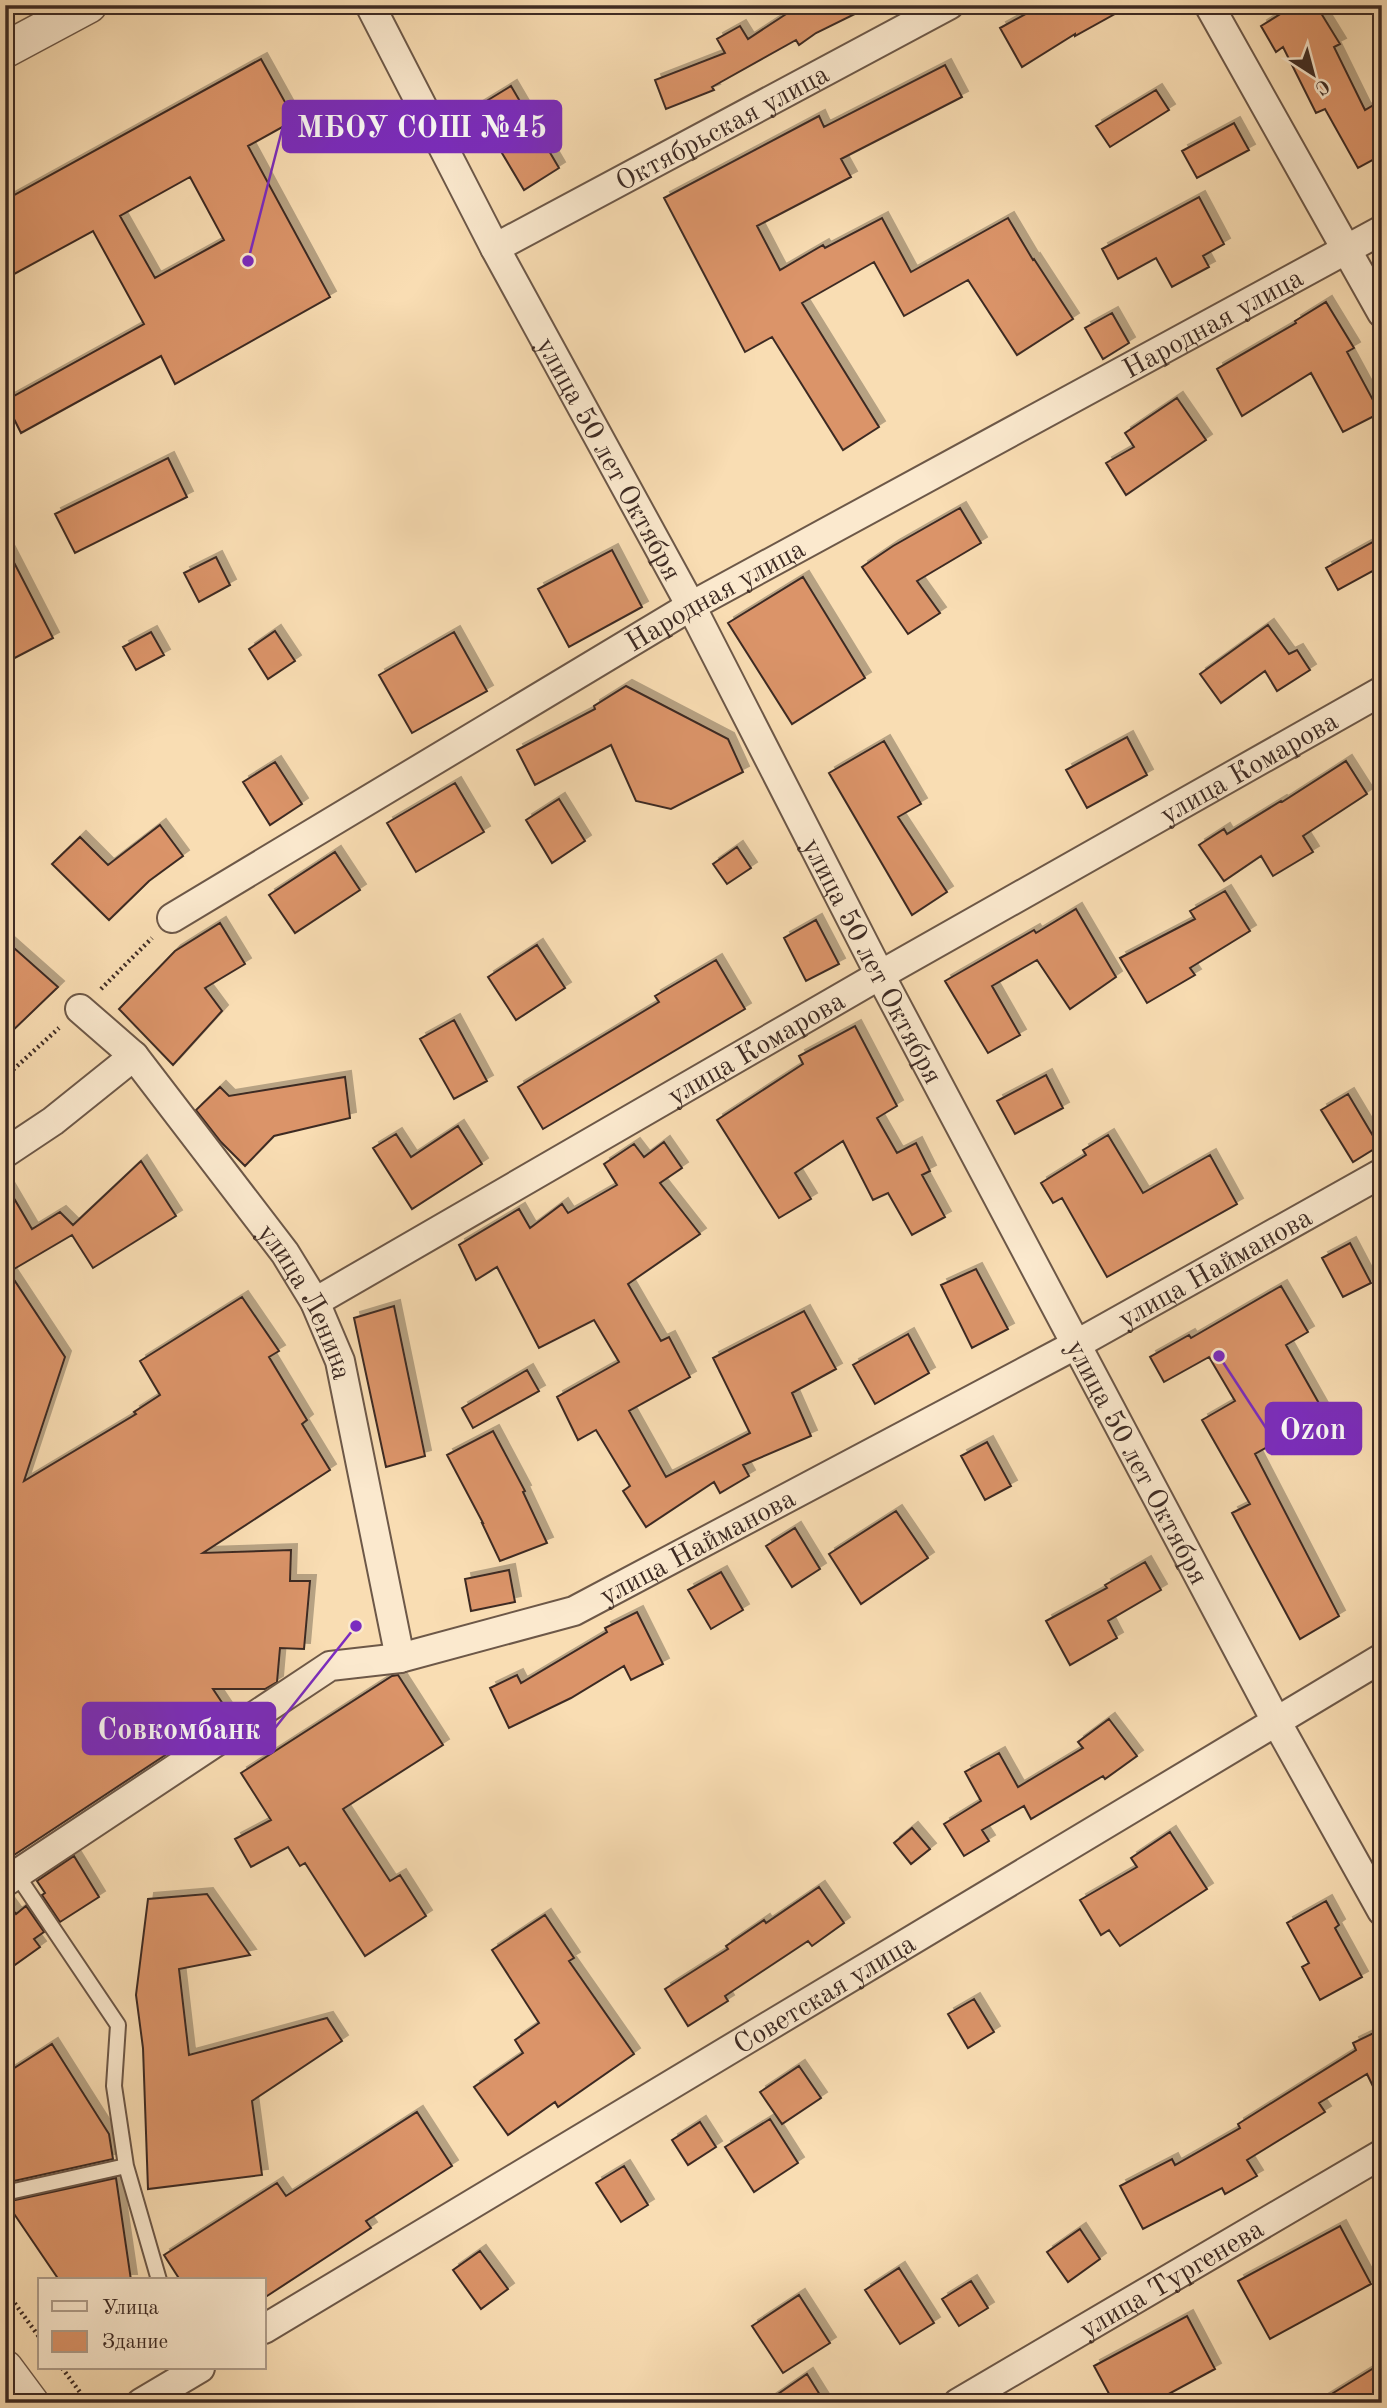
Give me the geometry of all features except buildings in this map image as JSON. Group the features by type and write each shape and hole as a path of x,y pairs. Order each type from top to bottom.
{"street":[{"path":"5,50 89,5"},
{"name":"улица 50 лет Октября","path":"370,5 495,248 691,606 880,975 1276,1721 1382,1911"},
{"name":"Октябрьская улица","path":"495,248 949,5"},
{"path":"1209,5 1382,313"},
{"name":"Народная улица","path":"172,918 691,606 1382,230"},
{"name":"улица Комарова","path":"315,1302 880,975 1382,691"},
{"name":"улица Ленина","path":"80,1009 134,1056 285,1253 315,1302 340,1361 400,1658"},
{"path":"5,1153 53,1121 134,1056"},
{"name":"улица Найманова","path":"11,1878 330,1667 400,1658 574,1611 1077,1344 1382,1173"},
{"name":"Советская улица","path":"266,2328 1382,1658"},
{"name":"улица Тургенева","path":"958,2403 1382,2154"},
{"path":"5,2368 31,2403"},
{"path":"141,2403 190,2371"}],"lane":[{"path":"11,1878 118,2025 114,2087 126,2166 158,2278"},
{"path":"5,2193 126,2166"}],"path":[{"path":"5,1077 80,1009 172,918"},
{"path":"5,2290 38,2335"},
{"path":"63,2370 88,2403"}],"place":[{"name":"МБОУ СОШ №45","path":"248,261"},
{"name":"Ozon","path":"1219,1356"},
{"name":"Совкомбанк","path":"356,1626"}]}
